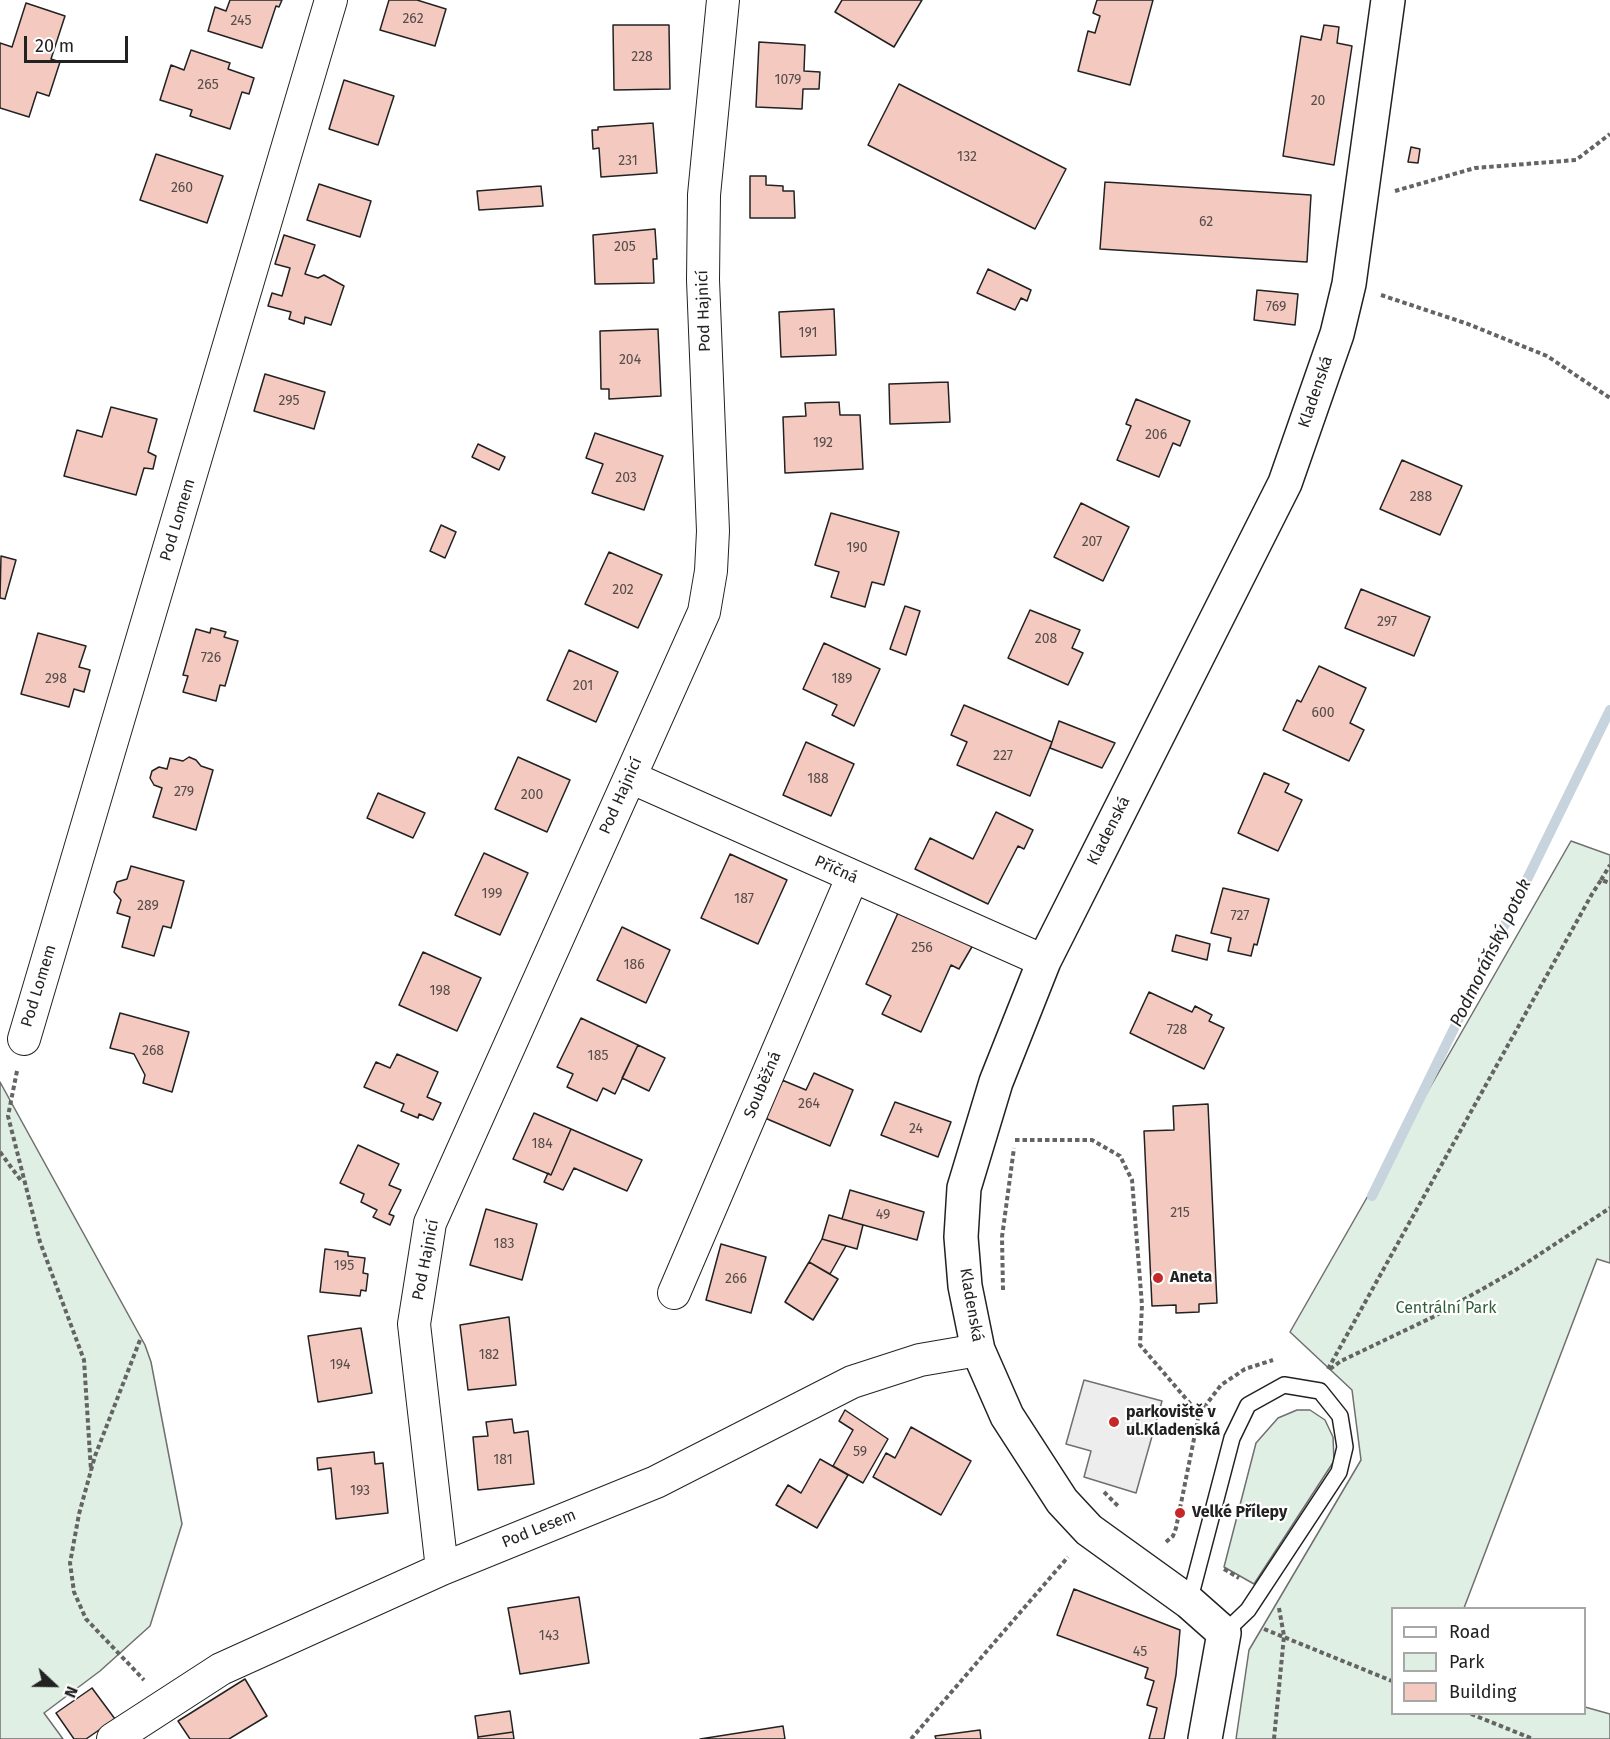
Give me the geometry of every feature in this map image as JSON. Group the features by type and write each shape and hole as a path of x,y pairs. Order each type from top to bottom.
{"street":[{"name":"Pod Lomem","path":"24,1039 332,0"},
{"name":"Pod Hajnicí","path":"442,1569 414,1324 430,1223 704,612 711,571 713,531 703,280 704,216 723,0"},
{"name":"Kladenská","path":"1224,1633 1189,1602 1089,1530 1062,1501 1007,1416 978,1350 965,1286 961,1237 964,1188 996,1082 1044,961 1285,483 1337,334 1349,284 1388,0"},
{"name":"Příčná","path":"630,777 852,878 1044,961"},
{"name":"Souběžná","path":"674,1293 852,878"},
{"name":"Pod Lesem","path":"113,1739 220,1669 442,1569 656,1482 852,1382 920,1360 978,1350"},
{"path":"1204,1739 1224,1633"}],"lane":[{"path":"1189,1602 1232,1438 1248,1405 1284,1385 1320,1391 1340,1416 1345,1447 1339,1472 1248,1610 1224,1633"}],"path":[{"path":"1362,200 1475,168 1576,160 1610,134"},
{"path":"1349,284 1468,324 1547,356 1610,398"},
{"path":"1327,1372 1610,865"},
{"path":"1601,880 1610,884"},
{"path":"24,1039 8,1116 40,1242 84,1360 92,1471"},
{"path":"1003,1302 1002,1237 1016,1140 1092,1140 1120,1156 1132,1180 1142,1305 1140,1345 1199,1414"},
{"path":"0,1152 25,1185"},
{"path":"1327,1372 1341,1361 1433,1317 1504,1276 1610,1208"},
{"path":"140,1340 92,1471 70,1563 74,1592 86,1619 143,1678 163,1707"},
{"path":"1156,1540 1163,1543 1173,1536 1199,1414 1221,1385 1245,1369 1265,1361 1282,1359"},
{"path":"1317,1368 1327,1372"},
{"path":"1099,1486 1126,1513"},
{"path":"911,1739 1089,1530"},
{"path":"1274,1739 1284,1636 1276,1599"},
{"path":"1258,1627 1391,1681"},
{"path":"1476,1715 1533,1739"}],"green space":[{"name":"Centrální Park","path":"1571,841 1610,855 1610,1263 1597,1259 1464,1607 1391,1607 1391,1715 1586,1715 1586,1707 1610,1714 1610,1739 1236,1739 1249,1650 1361,1460 1352,1390 1290,1332"},
{"path":"0,1082 145,1345 151,1362 182,1524 150,1626 100,1671 44,1713 63,1739 0,1739"},
{"path":"1297,1410 1310,1410 1325,1420 1333,1437 1334,1461 1254,1584 1224,1567 1256,1443 1278,1418"}],"shaded area":[{"name":"parkoviště v ul.Kladenská","path":"1084,1380 1162,1401 1136,1493 1084,1477 1091,1451 1066,1444"}],"building":[{"path":"230,0 282,0 279,7 276,6 262,48 208,31 215,7 226,11"},
{"path":"389,0 417,0 446,9 435,46 380,30"},
{"path":"842,0 922,0 894,47 835,12"},
{"path":"1097,0 1153,0 1130,85 1078,71 1088,31 1095,33 1100,16 1093,13"},
{"path":"26,3 65,16 51,59 60,62 49,96 37,92 29,117 0,108 0,43 12,47"},
{"path":"613,25 669,25 670,89 614,90"},
{"path":"1324,25 1339,27 1337,43 1352,46 1334,165 1283,156 1301,36 1321,40"},
{"path":"759,42 805,45 804,71 820,72 819,89 803,89 802,109 756,107"},
{"path":"191,50 230,63 228,69 254,78 249,94 242,92 230,129 190,116 192,110 160,100 171,65 184,70"},
{"path":"344,80 394,96 378,145 329,129"},
{"path":"899,84 1066,169 1035,229 868,145"},
{"path":"653,123 657,173 601,177 599,148 593,149 592,130 598,130 598,127"},
{"path":"1411,147 1420,149 1418,163 1408,162"},
{"path":"156,154 223,176 207,223 140,200"},
{"path":"750,176 766,176 766,185 783,186 783,191 794,191 795,218 750,218"},
{"path":"1105,182 1311,195 1307,262 1100,249"},
{"path":"319,184 371,201 360,237 307,220"},
{"path":"541,186 543,206 479,210 477,191"},
{"path":"655,229 657,259 653,259 654,283 595,284 593,235"},
{"path":"284,235 315,245 305,274 318,278 324,275 344,286 331,325 305,317 304,324 289,319 291,312 268,306 272,293 282,296 290,268 275,264"},
{"path":"988,269 1031,290 1027,301 1021,298 1015,310 977,293"},
{"path":"1257,290 1298,294 1295,325 1254,320"},
{"path":"834,309 836,355 781,357 779,312"},
{"path":"658,329 661,396 609,399 609,389 601,389 600,331"},
{"path":"265,374 325,392 314,429 254,411"},
{"path":"948,382 950,422 890,424 889,384"},
{"path":"1136,399 1190,421 1180,446 1173,443 1159,477 1117,460 1131,426 1126,424"},
{"path":"839,402 840,415 860,415 863,469 785,473 783,417 806,416 805,403"},
{"path":"111,407 157,419 148,452 156,456 153,469 144,468 136,495 64,476 77,430 102,437"},
{"path":"595,433 663,456 644,510 592,493 603,464 586,458"},
{"path":"478,444 505,457 499,470 472,457"},
{"path":"1402,460 1462,486 1440,535 1380,509"},
{"path":"1081,503 1129,527 1103,581 1054,557"},
{"path":"831,513 899,532 884,585 872,582 865,607 831,597 839,572 815,565"},
{"path":"441,525 456,532 445,558 430,551"},
{"path":"609,552 662,575 638,628 585,604"},
{"path":"1,556 16,560 5,599 0,598"},
{"path":"1361,589 1430,617 1414,656 1345,628"},
{"path":"905,606 920,611 906,655 890,649"},
{"path":"1030,610 1080,630 1072,648 1083,653 1068,685 1008,658"},
{"path":"211,628 226,632 224,637 238,641 225,686 220,685 216,701 183,692 188,676 183,675 196,629 210,633"},
{"path":"38,633 86,646 79,667 90,670 84,692 74,689 69,707 21,694"},
{"path":"824,643 880,669 854,726 832,715 837,705 803,689"},
{"path":"569,650 618,672 596,722 547,700"},
{"path":"1319,666 1366,688 1350,723 1364,730 1349,761 1283,730 1297,700 1301,702"},
{"path":"964,705 1052,742 1030,796 957,765 967,742 951,735"},
{"path":"1059,721 1115,743 1102,768 1050,748"},
{"path":"806,742 854,764 831,816 783,795"},
{"path":"189,757 201,766 213,770 196,830 153,817 162,788 154,785 150,778 152,771 159,767 167,769 170,758 183,761"},
{"path":"518,757 570,780 547,832 495,809"},
{"path":"1264,773 1289,784 1285,792 1302,800 1278,851 1238,833"},
{"path":"378,793 425,813 413,838 367,818"},
{"path":"996,812 1033,830 1024,849 1018,846 988,904 915,869 930,838 973,859"},
{"path":"484,853 528,873 500,935 455,915"},
{"path":"730,854 787,880 758,944 701,918"},
{"path":"131,866 184,881 171,928 163,926 154,956 122,947 130,917 117,913 121,900 114,892 117,882 127,879"},
{"path":"1223,888 1269,899 1257,945 1254,944 1251,956 1228,951 1231,938 1211,933"},
{"path":"898,913 973,945 959,969 951,965 921,1032 882,1014 891,996 866,984"},
{"path":"622,927 670,950 646,1003 597,980"},
{"path":"1176,935 1210,944 1207,960 1172,951"},
{"path":"423,952 481,978 457,1031 399,1005"},
{"path":"1149,992 1192,1012 1195,1006 1212,1015 1209,1021 1224,1028 1204,1069 1130,1033"},
{"path":"120,1013 189,1032 172,1092 143,1083 145,1075 134,1054 110,1048"},
{"path":"581,1018 638,1045 615,1094 603,1088 597,1101 567,1087 573,1074 557,1067"},
{"path":"638,1045 665,1058 649,1091 622,1078"},
{"path":"397,1054 438,1072 427,1097 441,1103 433,1120 419,1114 418,1118 401,1111 404,1104 364,1087 376,1062 390,1068"},
{"path":"814,1073 853,1090 830,1146 765,1118 782,1080 806,1090"},
{"path":"895,1102 951,1122 938,1157 881,1135"},
{"path":"1208,1104 1217,1303 1199,1304 1199,1312 1176,1313 1176,1305 1152,1306 1144,1131 1174,1130 1173,1106"},
{"path":"534,1113 571,1129 551,1175 513,1159"},
{"path":"571,1129 642,1160 627,1191 574,1168 563,1190 544,1182 548,1173 551,1175"},
{"path":"358,1145 399,1164 389,1185 401,1190 389,1214 394,1216 390,1225 373,1217 377,1210 361,1202 364,1194 340,1183"},
{"path":"850,1190 924,1212 917,1240 842,1219"},
{"path":"486,1209 537,1224 522,1280 470,1265"},
{"path":"829,1215 863,1225 857,1249 822,1239"},
{"path":"822,1239 846,1246 830,1274 809,1262"},
{"path":"721,1244 766,1257 751,1313 706,1300"},
{"path":"325,1249 348,1252 348,1256 365,1258 363,1273 368,1274 366,1291 361,1290 360,1296 320,1292"},
{"path":"809,1262 838,1279 813,1320 785,1302"},
{"path":"509,1317 516,1385 468,1390 460,1325"},
{"path":"361,1328 372,1393 318,1402 308,1336"},
{"path":"845,1410 888,1439 863,1483 833,1466 853,1430 839,1421"},
{"path":"512,1419 514,1433 528,1431 534,1484 478,1490 473,1437 488,1436 486,1422"},
{"path":"911,1427 971,1461 941,1515 873,1477 886,1453 895,1458"},
{"path":"374,1452 375,1464 383,1463 388,1513 336,1519 331,1468 318,1470 317,1458"},
{"path":"820,1459 848,1475 817,1528 776,1505 788,1485 801,1493"},
{"path":"1074,1589 1180,1630 1176,1675 1164,1739 1149,1739 1157,1708 1147,1705 1154,1681 1145,1678 1148,1668 1057,1635"},
{"path":"579,1597 589,1663 520,1674 508,1608"},
{"path":"245,1679 267,1716 229,1739 190,1739 178,1721"},
{"path":"92,1688 115,1719 86,1739 74,1739 56,1713"},
{"path":"510,1711 513,1732 478,1737 475,1716"},
{"path":"783,1726 785,1739 700,1739"},
{"path":"980,1730 981,1739 936,1739 935,1736"},
{"path":"513,1732 514,1739 478,1739 478,1737"}],"waterway":[{"name":"Podmoráňský potok","path":"1372,1196 1610,710"}],"place":[{"name":"Aneta","path":"1158,1278"},
{"name":"parkoviště v ul.Kladenská","path":"1114,1422"},
{"name":"Velké Přílepy","path":"1180,1513"}]}
